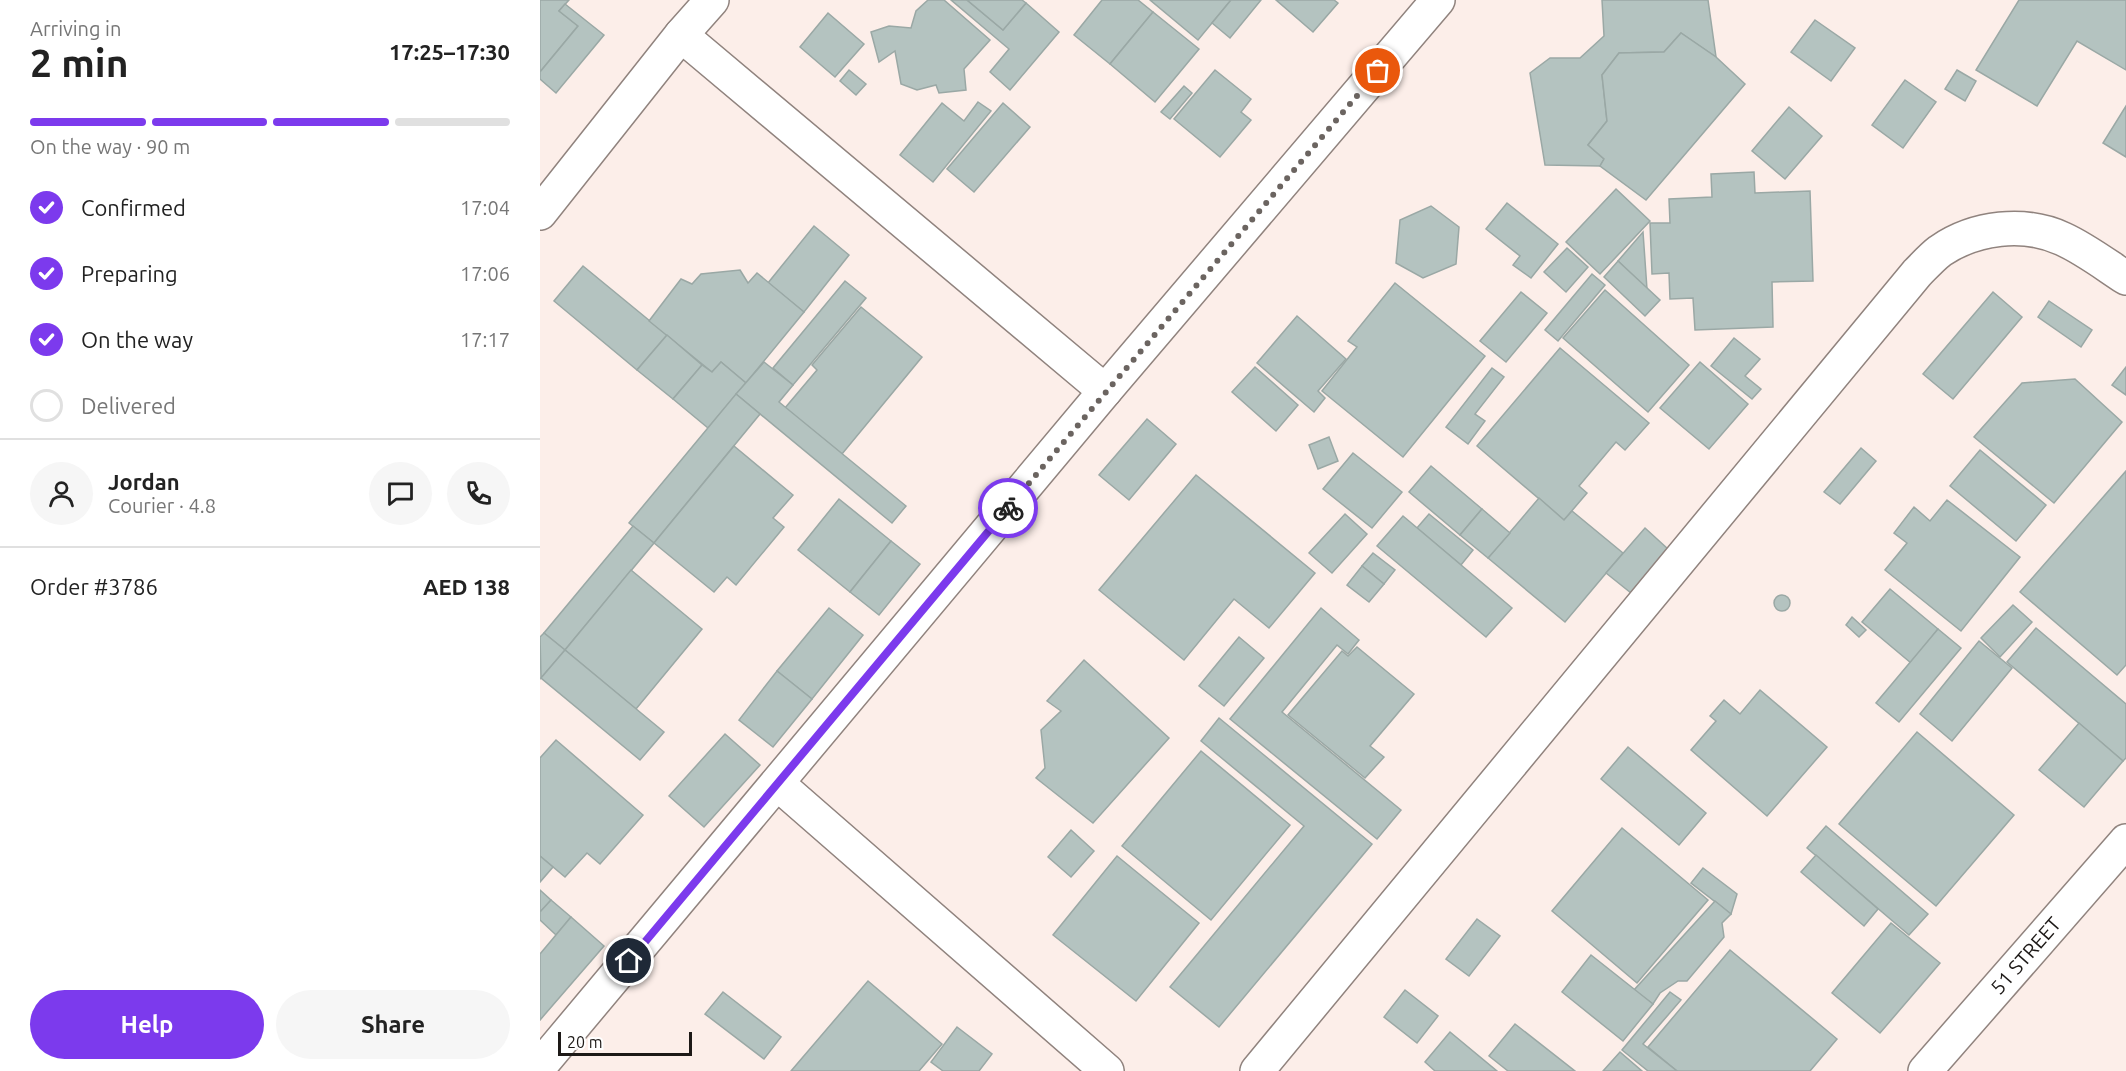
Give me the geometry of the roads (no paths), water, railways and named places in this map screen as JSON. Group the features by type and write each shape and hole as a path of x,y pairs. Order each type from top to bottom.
{"street":[{"path":"540,213 681,35 712,0"},
{"path":"540,1066 1105,391 1438,0"},
{"path":"681,35 1105,391"},
{"path":"1257,1071 1917,273 1940,252 1968,236 2000,229 2032,230 2063,239 2126,278"},
{"path":"778,784 1107,1071"},
{"name":"51 STREET","path":"1925,1071 2119,861"}]}
